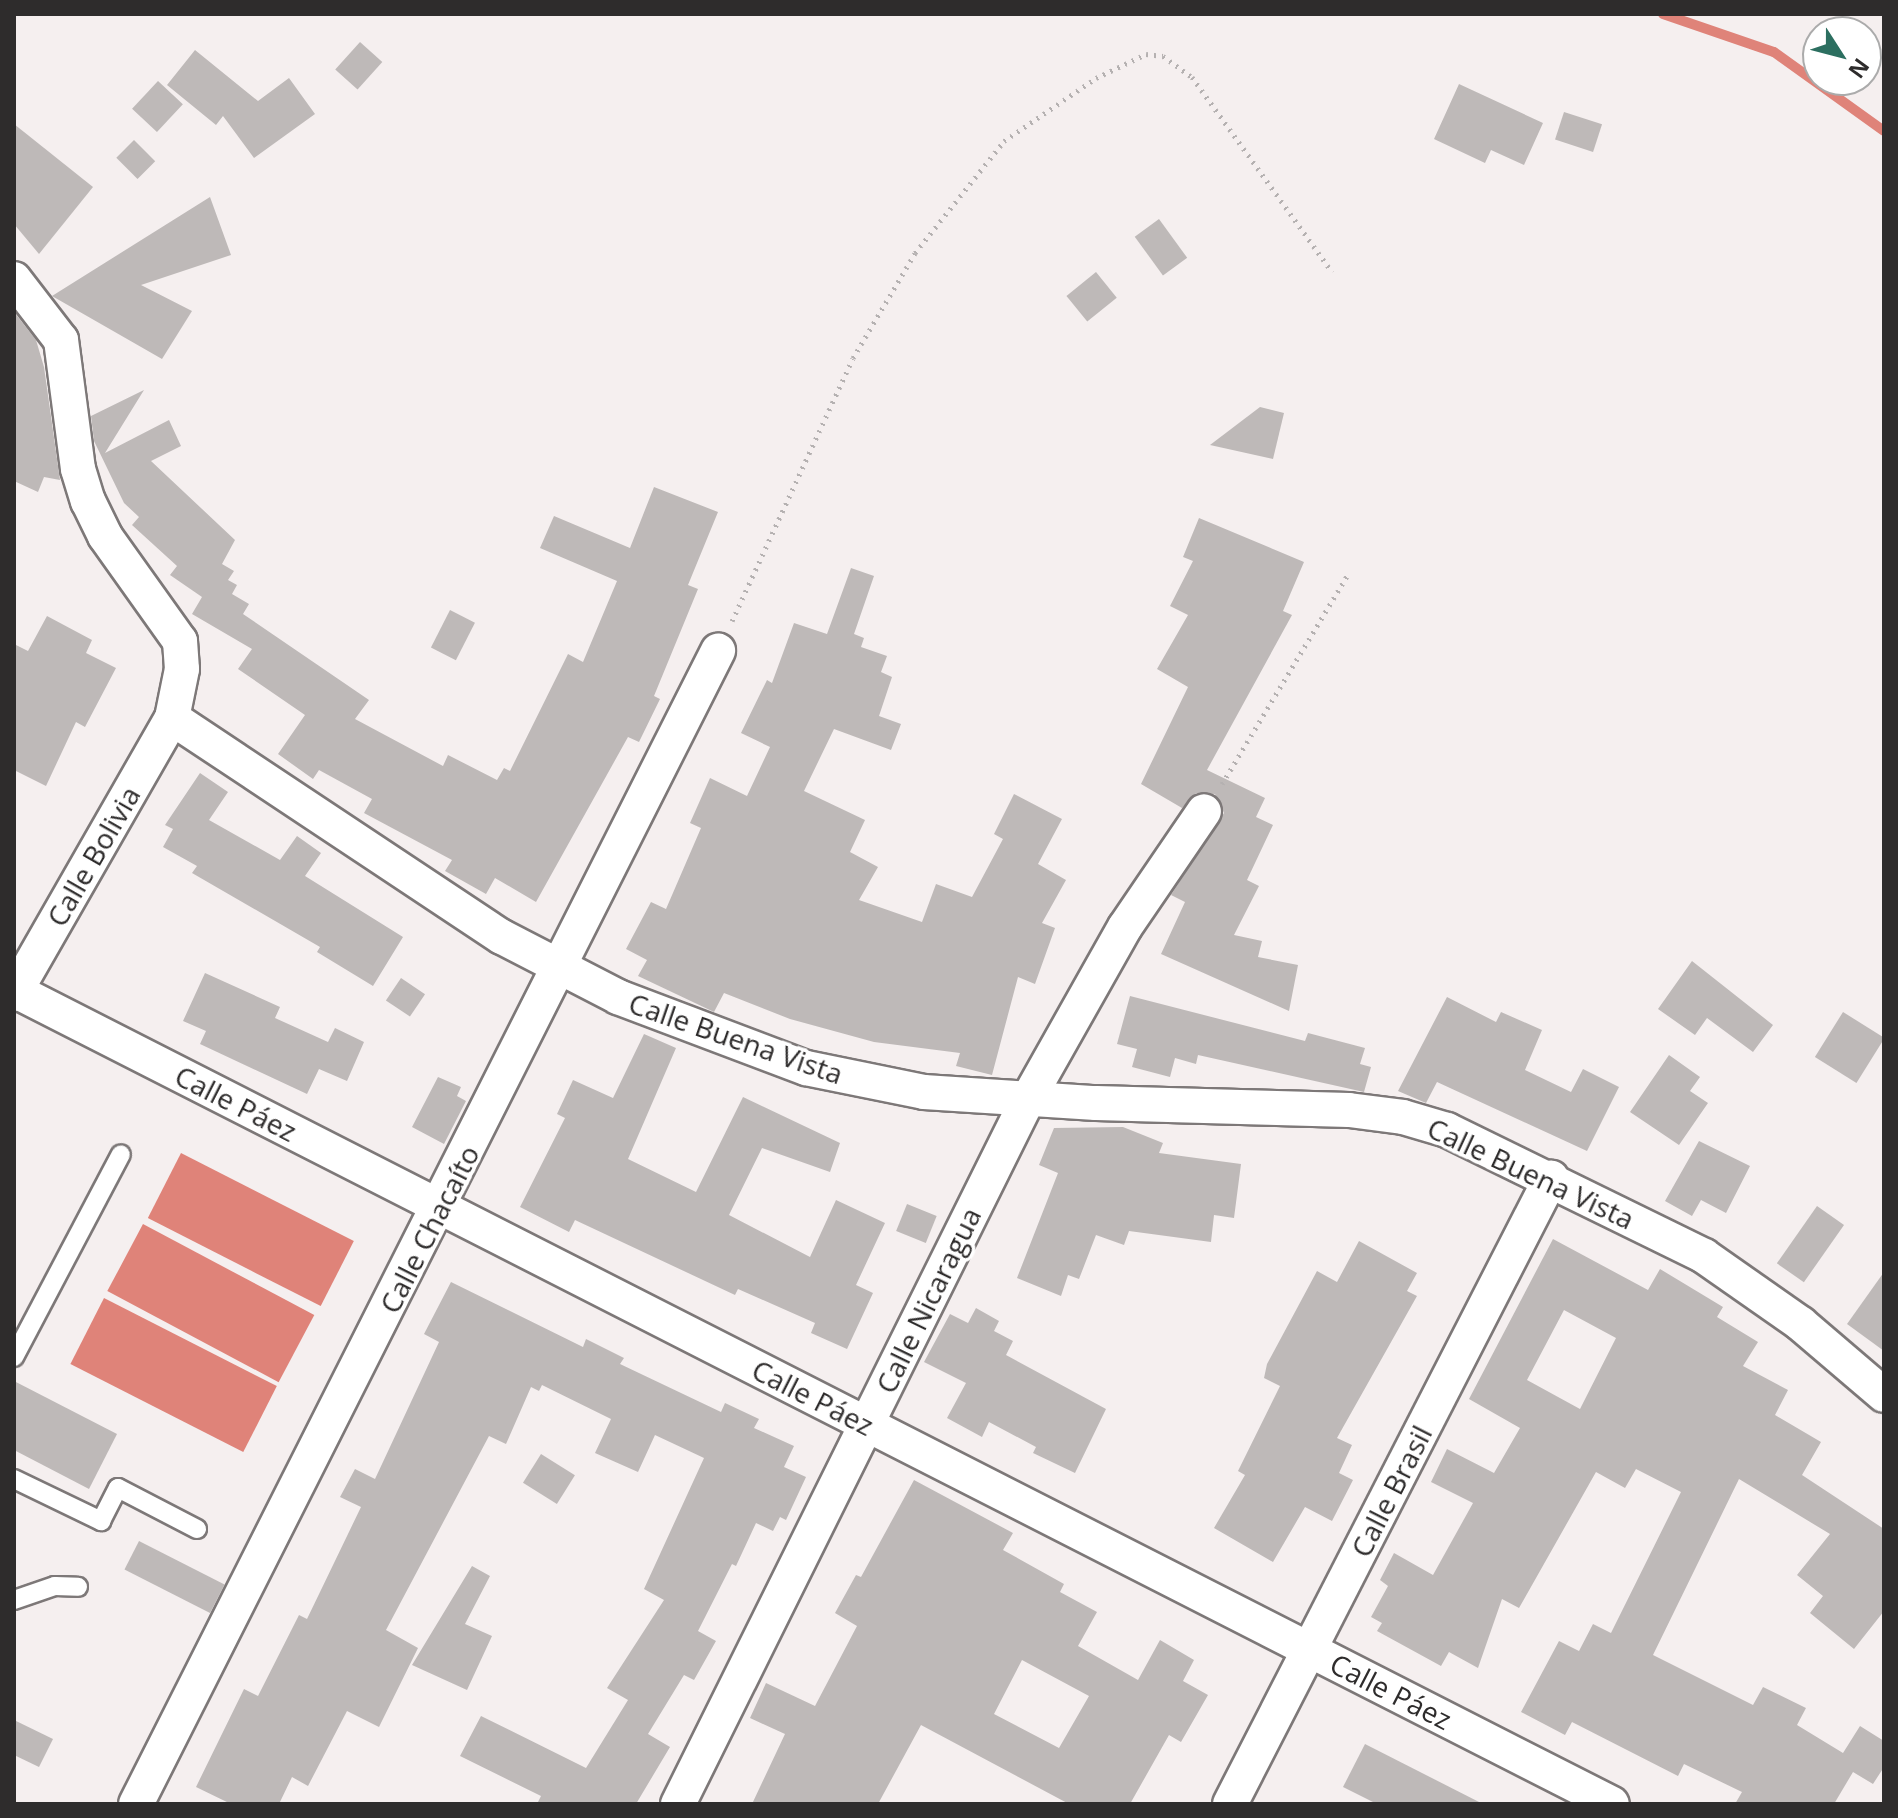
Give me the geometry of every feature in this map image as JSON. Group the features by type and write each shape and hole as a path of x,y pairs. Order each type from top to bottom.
{"street":[{"path":"14,279 61,340 78,469 88,501 105,536 180,641 182,669 172,718"},
{"name":"Calle Chacaíto","path":"136,1804 561,970 718,651"},
{"name":"Calle Buena Vista","path":"172,718 384,863 561,970 806,1068 924,1092 1403,1117 1447,1130 1551,1178 1704,1256 1750,1286 1884,1395"},
{"name":"Calle Bolivia","path":"15,992 172,718"},
{"name":"Calle Nicaragua","path":"678,1804 1028,1099 1125,927 1204,811"},
{"name":"Calle Páez","path":"15,992 1612,1804"},
{"name":"Calle Brasil","path":"1230,1804 1551,1178"}],"lane":[{"path":"14,1357 121,1154"},
{"path":"14,1479 101,1521 118,1488 197,1529"},
{"path":"14,1600 55,1586 78,1587"}],"path":[{"path":"718,651 853,358 915,253 1004,141 1052,104 1126,61 1146,54 1163,56 1212,99 1332,272"},
{"path":"1204,811 1263,722 1349,573"}],"shaded area":[{"path":"181,1153 354,1241 321,1306 148,1218"},
{"path":"143,1224 314,1315 279,1382 107,1291"},
{"path":"104,1298 277,1386 243,1452 70,1364"}],"building":[{"path":"360,42 382,62 358,90 335,69"},
{"path":"195,50 258,101 289,78 315,114 254,158 223,116 216,125 167,85"},
{"path":"158,81 183,104 157,132 132,109"},
{"path":"1459,84 1543,123 1524,165 1491,150 1485,163 1434,139"},
{"path":"1564,112 1602,124 1593,152 1555,140"},
{"path":"14,124 93,187 39,254 14,224"},
{"path":"134,140 155,161 138,179 116,158"},
{"path":"210,197 231,255 141,285 192,311 162,359 52,296"},
{"path":"1159,219 1187,258 1163,275 1135,237"},
{"path":"1096,272 1117,298 1087,322 1066,296"},
{"path":"14,312 36,340 44,367 60,480 44,477 38,492 14,481"},
{"path":"144,390 105,453 169,420 181,446 151,461 235,540 222,564 234,571 228,580 237,585 232,594 249,604 243,614 369,700 355,719 443,766 448,755 497,780 504,768 510,771 568,654 583,662 617,581 540,548 554,516 630,548 654,487 718,512 688,585 698,589 654,696 660,699 639,742 628,737 536,902 495,878 486,894 445,871 452,860 364,813 372,799 319,770 313,779 278,754 305,715 238,669 252,649 192,614 202,597 170,575 177,566 132,525 139,517 124,503 94,441 91,416"},
{"path":"1260,407 1284,413 1273,459 1210,445"},
{"path":"1199,518 1304,562 1283,611 1292,615 1207,770 1265,798 1256,817 1273,825 1247,880 1259,886 1234,935 1262,941 1258,957 1298,965 1289,1011 1161,954 1185,902 1171,895 1224,813 1215,794 1196,793 1182,808 1141,784 1188,687 1157,669 1188,615 1170,606 1193,561 1183,557"},
{"path":"851,568 874,576 854,634 864,638 861,647 887,656 881,672 892,677 879,716 901,724 891,750 834,729 804,791 865,820 850,852 878,867 859,900 922,922 936,884 972,897 1003,839 994,834 1014,794 1062,819 1038,864 1066,880 1042,923 1055,928 1035,984 1018,977 992,1075 956,1066 960,1053 874,1042 790,1019 724,993 714,1012 638,976 647,960 626,949 651,902 666,909 701,828 690,823 710,778 747,796 770,747 741,733 767,680 772,683 794,623 827,634"},
{"path":"450,610 475,623 456,660 431,647"},
{"path":"47,616 92,640 86,653 116,668 85,727 76,722 46,786 14,770 14,644 28,651"},
{"path":"200,773 228,792 209,820 280,860 297,836 321,853 305,876 403,937 373,986 317,952 320,947 192,873 197,866 163,847 173,829 165,825"},
{"path":"1692,961 1773,1025 1753,1052 1707,1018 1695,1035 1658,1009"},
{"path":"205,973 280,1007 275,1018 328,1042 335,1028 364,1042 347,1081 319,1069 307,1094 200,1044 206,1031 183,1021"},
{"path":"401,978 425,994 410,1017 386,1000"},
{"path":"1130,996 1305,1041 1308,1033 1365,1048 1360,1064 1371,1067 1364,1092 1198,1055 1196,1064 1175,1058 1170,1077 1132,1067 1137,1049 1117,1044"},
{"path":"1447,997 1496,1022 1501,1012 1542,1030 1525,1070 1571,1092 1583,1069 1619,1087 1587,1151 1437,1082 1426,1103 1398,1091"},
{"path":"1843,1012 1884,1038 1856,1083 1815,1057"},
{"path":"644,1034 676,1048 628,1159 696,1192 743,1097 840,1143 830,1172 762,1148 729,1215 810,1257 836,1200 885,1223 856,1285 873,1293 847,1349 811,1333 815,1323 738,1289 735,1295 575,1220 569,1232 520,1207 565,1118 557,1114 573,1080 613,1098"},
{"path":"1669,1055 1700,1077 1690,1091 1708,1103 1679,1145 1630,1112"},
{"path":"438,1077 461,1087 457,1096 466,1101 444,1144 412,1127"},
{"path":"1123,1127 1163,1143 1159,1153 1241,1164 1234,1218 1214,1215 1211,1242 1129,1231 1124,1245 1096,1235 1079,1279 1068,1275 1061,1296 1017,1278 1058,1173 1039,1165 1054,1128"},
{"path":"1699,1141 1750,1166 1726,1213 1701,1200 1692,1216 1665,1201"},
{"path":"907,1204 937,1216 926,1243 896,1231"},
{"path":"1817,1206 1844,1225 1804,1282 1777,1263"},
{"path":"1553,1239 1648,1290 1660,1269 1723,1307 1717,1317 1758,1342 1743,1366 1788,1390 1775,1415 1821,1442 1802,1475 1884,1529 1884,1611 1854,1649 1810,1613 1823,1596 1797,1575 1830,1534 1739,1479 1653,1655 1753,1705 1763,1687 1806,1708 1797,1725 1843,1753 1860,1726 1884,1741 1884,1767 1873,1784 1853,1772 1834,1804 1735,1804 1742,1792 1684,1764 1678,1776 1572,1722 1565,1735 1521,1712 1559,1641 1579,1651 1593,1624 1611,1633 1681,1492 1636,1469 1625,1488 1596,1472 1519,1608 1502,1599 1478,1668 1449,1652 1441,1666 1377,1631 1382,1623 1371,1617 1388,1586 1380,1580 1394,1553 1433,1575 1473,1503 1431,1482 1447,1449 1494,1473 1520,1428 1469,1399","holes":["1564,1310 1616,1338 1580,1409 1527,1380"]},
{"path":"1359,1241 1417,1273 1407,1291 1417,1296 1337,1438 1352,1445 1339,1473 1353,1480 1332,1521 1305,1507 1273,1562 1214,1528 1245,1475 1238,1471 1280,1386 1264,1378 1267,1364 1317,1271 1337,1282"},
{"path":"1884,1272 1884,1351 1847,1324"},
{"path":"451,1282 583,1347 586,1339 624,1358 620,1364 721,1412 725,1403 759,1419 754,1428 794,1446 784,1467 806,1477 786,1520 780,1517 773,1531 756,1523 736,1566 732,1564 698,1631 716,1641 694,1680 684,1675 648,1734 670,1747 636,1804 537,1804 541,1796 460,1756 481,1716 586,1768 628,1700 607,1688 664,1600 644,1589 704,1458 655,1435 638,1472 595,1453 611,1419 542,1385 539,1391 531,1387 506,1444 489,1436 386,1630 418,1648 379,1727 347,1711 308,1786 292,1777 279,1804 231,1804 196,1787 244,1689 258,1696 299,1615 307,1619 361,1507 340,1497 355,1469 375,1479 439,1342 424,1334"},
{"path":"976,1308 999,1321 994,1331 1013,1341 1006,1355 1106,1409 1075,1473 1033,1453 1036,1447 989,1422 982,1437 947,1418 966,1383 924,1362 950,1314 968,1323"},
{"path":"14,1381 117,1434 89,1489 14,1450"},
{"path":"541,1454 575,1475 557,1504 523,1483"},
{"path":"914,1480 1013,1533 1003,1550 1064,1584 1060,1592 1097,1612 1078,1646 1138,1680 1160,1640 1194,1660 1183,1681 1208,1695 1181,1742 1169,1735 1130,1804 1069,1804 921,1725 878,1804 752,1804 785,1734 750,1718 766,1683 815,1706 857,1626 835,1613 856,1575 861,1577","holes":["1022,1660 1089,1696 1059,1748 994,1714"]},
{"path":"139,1541 225,1585 210,1613 124,1570"},
{"path":"472,1566 490,1576 465,1624 492,1636 467,1690 412,1665"},
{"path":"14,1720 53,1739 39,1767 14,1755"},
{"path":"1365,1744 1483,1804 1377,1804 1343,1787"}],"waterway":[{"path":"1663,14 1774,52 1884,131"}]}
